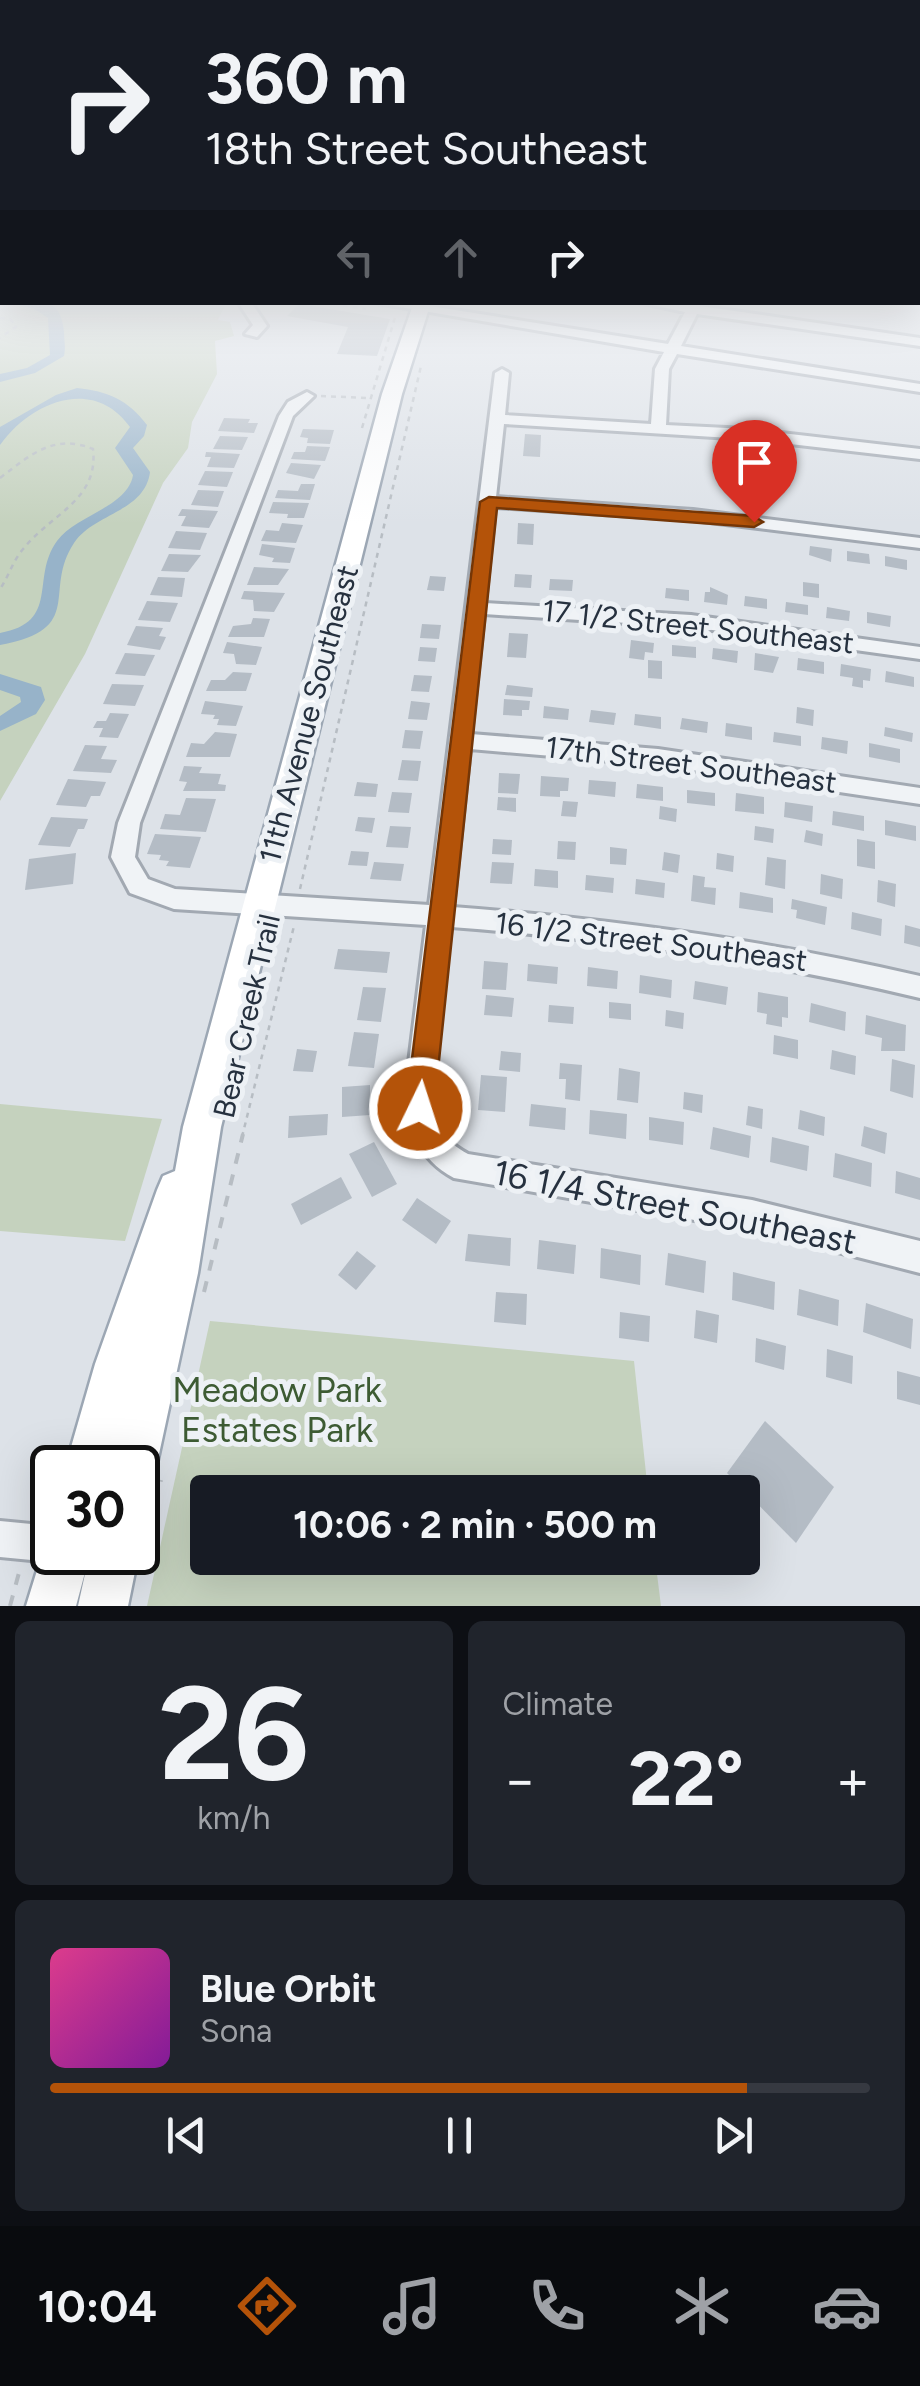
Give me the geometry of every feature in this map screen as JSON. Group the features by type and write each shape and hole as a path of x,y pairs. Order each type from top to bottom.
{"main road":[{"name":"11th Avenue Southeast","path":"152,1445 202,1127 397,374"},
{"name":"11th Avenue Southeast","path":"95,1445 146,1274 202,1127"},
{"path":"44,1575 51,1606"},
{"path":"103,1606 119,1575"}],"street":[{"path":"441,918 502,374"},
{"path":"658,427 661,374"},
{"path":"831,374 920,388"},
{"name":"16 1/2 Street Southeast","path":"307,396 293,405 286,416 178,691 123,851 129,874 139,886 155,895 690,941 794,958 920,986"},
{"path":"496,419 658,427 920,454"},
{"path":"489,502 693,516 920,543"},
{"name":"17 1/2 Street Southeast","path":"476,608 691,622 920,653"},
{"name":"17th Street Southeast","path":"461,741 658,756 920,796"},
{"name":"16 1/4 Street Southeast","path":"441,918 420,1087 421,1117 434,1148 456,1164 480,1172 752,1215 920,1258"}],"path":[{"path":"362,428 369,398 381,374"},
{"name":"Bear Creek Trail","path":"202,1304 277,1006 295,907 420,374"},
{"path":"307,396 369,398"},
{"path":"0,478 48,443 60,440 92,449 97,464 93,478 79,498 26,544 0,589"},
{"path":"10,1606 30,1558"}],"green space":[{"path":"0,374 217,374 192,422 188,448 163,483 85,654 0,801"},
{"path":"0,1104 162,1119 125,1241 0,1231"},
{"name":"Meadow Park Estates Park","path":"210,1321 634,1361 646,1475 190,1475 190,1575 657,1575 661,1606 147,1606 154,1575 160,1575 160,1547"}],"water":[{"path":"0,374 31,374 0,382"},
{"path":"77,388 117,398 147,425 144,436 133,448 150,472 139,496 74,543 65,561 58,606 44,629 0,645 0,633 19,627 38,609 45,569 57,541 122,495 133,475 115,448 130,427 115,411 99,402 63,400 45,407 28,416 0,445 0,427 56,395"},
{"path":"0,674 41,687 45,700 36,714 0,731 0,716 21,702 20,697 0,690"}],"building":[{"path":"224,418 258,423 254,433 218,431"},
{"path":"303,429 334,430 330,444 307,443 308,438 300,437"},
{"path":"525,434 541,435 540,457 523,456"},
{"path":"220,436 248,437 242,450 213,449"},
{"path":"307,446 330,447 325,461 291,459 294,452 305,452"},
{"path":"206,452 240,454 234,468 207,467 211,457 205,457"},
{"path":"291,463 321,465 314,479 286,473"},
{"path":"205,471 233,472 227,487 198,485"},
{"path":"301,484 315,484 310,500 275,498 278,490 298,491"},
{"path":"198,490 224,491 218,507 191,505"},
{"path":"273,502 309,503 304,518 287,518 288,514 269,513"},
{"path":"182,509 218,511 209,528 181,526 186,516 178,516"},
{"path":"282,523 303,525 296,543 261,541 266,530 279,531"},
{"path":"518,523 534,524 533,545 517,544"},
{"path":"176,531 207,533 200,550 168,548"},
{"path":"262,544 295,548 290,563 272,562 274,558 259,555"},
{"path":"810,546 832,549 831,562 809,555"},
{"path":"847,551 869,554 870,564 847,561"},
{"path":"169,554 201,555 188,572 161,571"},
{"path":"885,556 907,560 907,570 885,566"},
{"path":"254,567 289,569 278,585 247,585"},
{"path":"515,574 532,575 531,588 514,587"},
{"path":"430,576 446,577 444,591 427,590"},
{"path":"158,577 185,578 182,597 150,595"},
{"path":"550,579 573,580 572,591 549,590"},
{"path":"803,582 819,584 819,598 803,596"},
{"path":"710,587 728,595 727,605 704,602"},
{"path":"666,588 689,590 689,601 665,598"},
{"path":"244,591 285,593 274,612 254,611 253,600 241,599"},
{"path":"745,596 767,599 767,609 744,606"},
{"path":"147,601 178,603 170,622 138,620"},
{"path":"786,602 808,605 808,615 785,612"},
{"path":"827,607 850,611 849,621 826,618"},
{"path":"867,612 891,616 890,627 867,623"},
{"path":"253,618 270,619 264,637 228,637 233,626 251,624"},
{"path":"422,624 441,625 439,639 420,638"},
{"path":"136,626 163,628 159,636 166,637 160,650 127,645"},
{"path":"509,633 528,634 526,658 507,657"},
{"path":"631,640 654,643 653,653 645,652 644,660 629,658"},
{"path":"227,642 262,647 256,665 236,664 234,654 223,653"},
{"path":"672,645 696,647 696,658 672,656"},
{"path":"420,647 437,648 435,662 418,661"},
{"path":"713,648 738,651 737,663 712,659"},
{"path":"125,653 155,655 145,676 115,674"},
{"path":"755,653 779,657 773,673 754,670"},
{"path":"798,658 824,662 824,674 797,670"},
{"path":"648,660 662,661 662,679 648,678"},
{"path":"841,664 871,669 870,681 863,680 863,688 852,686 853,678 840,676"},
{"path":"886,671 914,677 914,687 885,682"},
{"path":"233,672 252,673 246,691 206,691 211,680 225,680"},
{"path":"414,675 432,676 429,692 411,691"},
{"path":"112,684 144,685 135,706 103,704"},
{"path":"507,685 533,688 532,697 505,695"},
{"path":"504,699 530,701 529,710 522,710 522,716 503,715"},
{"path":"205,701 243,706 236,726 217,725 219,719 213,719 215,715 201,714"},
{"path":"411,701 430,703 427,720 408,719"},
{"path":"544,706 569,709 568,720 543,718"},
{"path":"797,707 814,710 813,726 796,723"},
{"path":"591,710 616,713 614,725 589,722"},
{"path":"110,713 129,714 118,738 99,737 103,728 93,728 97,721 106,721"},
{"path":"635,714 661,717 661,729 634,725"},
{"path":"682,718 708,722 707,733 680,729"},
{"path":"726,723 752,727 752,740 725,736"},
{"path":"885,727 913,733 912,742 884,736"},
{"path":"405,730 423,731 420,749 402,748"},
{"path":"215,732 237,734 230,757 186,757 191,743 204,744"},
{"path":"774,732 801,736 801,746 773,742"},
{"path":"822,737 848,741 847,754 821,749"},
{"path":"869,743 900,749 900,763 869,757"},
{"path":"85,745 107,746 101,759 117,760 111,773 73,771"},
{"path":"402,760 421,761 418,781 398,780"},
{"path":"184,766 202,767 199,773 221,774 218,784 226,785 225,791 183,791 187,782 179,781"},
{"path":"499,773 520,774 518,794 498,793"},
{"path":"541,776 569,778 568,791 560,791 560,797 540,796"},
{"path":"68,779 106,782 100,796 91,796 86,807 56,805"},
{"path":"589,780 616,782 615,797 588,794"},
{"path":"357,782 378,784 376,797 354,796"},
{"path":"637,784 663,787 663,801 636,798"},
{"path":"687,790 715,793 715,806 687,803"},
{"path":"392,792 412,793 409,813 388,812"},
{"path":"736,793 764,797 764,814 735,811"},
{"path":"498,797 516,798 516,812 497,810"},
{"path":"186,798 216,799 206,832 160,829 165,814 180,815"},
{"path":"563,801 578,802 576,817 561,816"},
{"path":"785,802 813,806 812,822 784,817"},
{"path":"660,806 677,809 676,822 659,819"},
{"path":"833,811 864,816 864,831 832,825"},
{"path":"51,817 88,819 84,829 78,829 70,847 38,845"},
{"path":"358,817 375,818 372,833 355,831"},
{"path":"885,820 916,826 916,841 885,835"},
{"path":"390,826 411,827 408,848 386,847"},
{"path":"755,826 774,829 773,843 754,840"},
{"path":"806,830 823,834 822,846 804,842"},
{"path":"155,834 201,837 190,868 166,866 169,861 159,860 161,855 147,854"},
{"path":"493,839 512,840 511,855 492,854"},
{"path":"857,839 875,842 875,869 857,866"},
{"path":"558,841 576,842 575,860 557,859"},
{"path":"610,847 627,849 626,865 610,864"},
{"path":"351,851 369,852 367,866 348,865"},
{"path":"664,852 680,855 678,873 662,870"},
{"path":"76,853 73,884 25,890 29,859"},
{"path":"717,853 734,856 733,872 716,869"},
{"path":"767,857 786,860 785,889 765,885"},
{"path":"374,862 404,864 401,881 370,879"},
{"path":"492,862 514,863 512,884 490,883"},
{"path":"535,869 558,871 558,888 534,886"},
{"path":"821,874 843,879 842,899 820,894"},
{"path":"586,875 614,878 613,893 585,890"},
{"path":"693,875 705,877 704,887 716,888 715,905 691,901"},
{"path":"636,879 665,883 664,898 635,894"},
{"path":"878,880 896,884 895,907 877,902"},
{"path":"740,892 773,898 773,913 739,908"},
{"path":"792,899 827,907 825,925 796,918 797,910 791,909"},
{"path":"852,912 882,919 881,936 851,929"},
{"path":"905,925 920,929 920,947 904,943"},
{"path":"338,949 390,952 387,973 334,969"},
{"path":"484,961 508,963 506,990 482,989"},
{"path":"528,964 558,967 557,984 527,981"},
{"path":"588,967 618,971 617,989 587,986"},
{"path":"640,975 672,980 671,998 639,993"},
{"path":"695,981 728,987 726,1005 693,999"},
{"path":"363,987 386,988 381,1022 357,1020"},
{"path":"758,992 788,997 788,1018 782,1017 782,1027 766,1024 767,1014 757,1012"},
{"path":"486,995 514,998 512,1017 484,1015"},
{"path":"609,1002 631,1004 631,1020 609,1018"},
{"path":"811,1003 846,1012 845,1031 809,1022"},
{"path":"549,1005 574,1007 573,1024 548,1022"},
{"path":"666,1010 684,1013 683,1029 665,1026"},
{"path":"866,1015 906,1025 905,1051 881,1051 882,1038 865,1034"},
{"path":"354,1032 379,1034 374,1068 348,1066"},
{"path":"774,1035 798,1040 798,1059 773,1054"},
{"path":"297,1049 317,1051 313,1072 293,1071"},
{"path":"832,1050 856,1056 855,1075 830,1069"},
{"path":"501,1051 521,1053 520,1072 499,1070"},
{"path":"892,1059 915,1065 913,1098 890,1091"},
{"path":"560,1063 582,1065 580,1101 565,1099 566,1079 559,1079"},
{"path":"619,1068 640,1072 638,1103 617,1100"},
{"path":"481,1075 507,1077 505,1112 478,1110"},
{"path":"370,1085 370,1115 342,1117 342,1087"},
{"path":"684,1092 703,1095 702,1113 683,1109"},
{"path":"531,1104 566,1108 565,1130 529,1126"},
{"path":"748,1106 763,1109 762,1129 746,1125"},
{"path":"590,1110 627,1114 626,1139 589,1134"},
{"path":"800,1110 825,1117 824,1136 798,1129"},
{"path":"328,1114 327,1135 288,1138 289,1116"},
{"path":"649,1117 684,1122 683,1145 649,1140"},
{"path":"864,1126 887,1133 885,1154 861,1146"},
{"path":"713,1127 751,1136 749,1158 710,1149"},
{"path":"772,1137 809,1146 807,1171 770,1162"},
{"path":"374,1142 397,1184 372,1197 349,1154"},
{"path":"835,1153 872,1163 871,1187 833,1177"},
{"path":"896,1171 920,1178 920,1200 895,1193"},
{"path":"341,1177 352,1198 301,1225 291,1204"},
{"path":"417,1198 451,1221 436,1244 402,1220"},
{"path":"468,1234 511,1238 510,1266 465,1261"},
{"path":"539,1240 576,1245 574,1274 537,1269"},
{"path":"601,1248 641,1255 640,1285 600,1278"},
{"path":"357,1251 376,1266 356,1290 338,1275"},
{"path":"668,1253 706,1261 704,1293 665,1285"},
{"path":"733,1272 775,1282 774,1310 732,1300"},
{"path":"799,1289 839,1300 838,1326 797,1315"},
{"path":"496,1292 527,1294 526,1325 494,1322"},
{"path":"866,1303 913,1319 911,1349 863,1332"},
{"path":"696,1310 719,1315 717,1343 694,1338"},
{"path":"620,1312 650,1316 649,1342 619,1338"},
{"path":"756,1338 786,1346 784,1370 755,1362"},
{"path":"827,1349 853,1356 852,1384 826,1377"},
{"path":"897,1371 920,1377 920,1405 897,1399"},
{"path":"765,1421 834,1487 796,1543 760,1506 760,1475 727,1473"}],"route":[{"path":"420,1108 489,502 754,522"}]}
